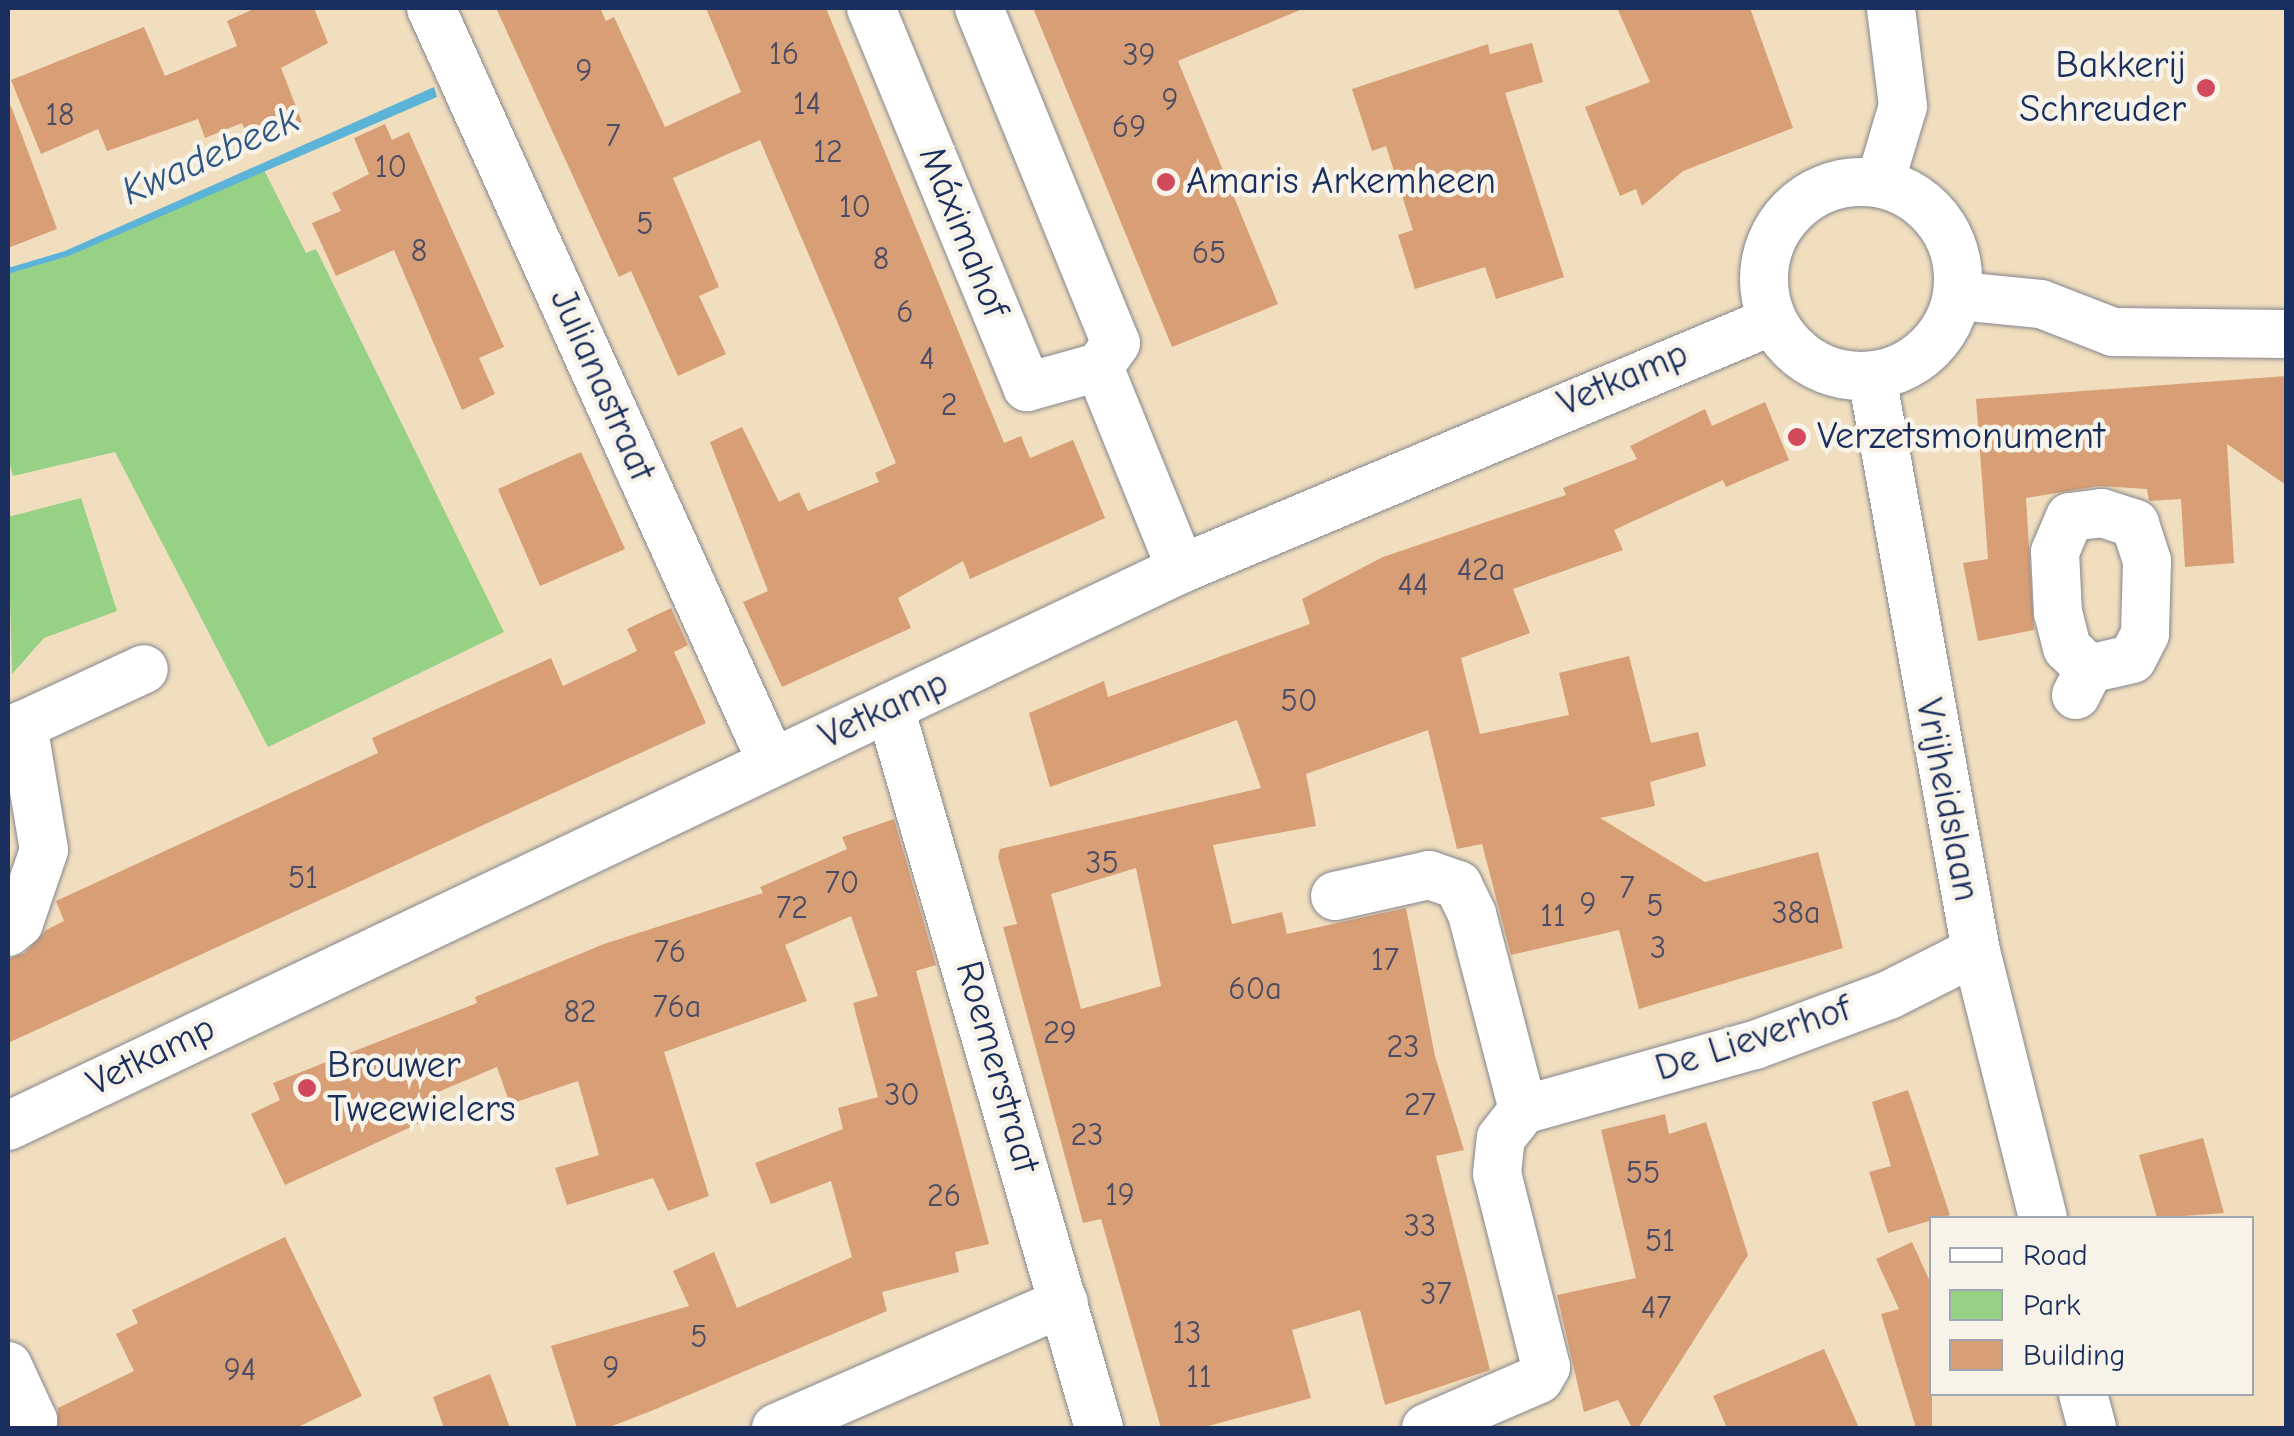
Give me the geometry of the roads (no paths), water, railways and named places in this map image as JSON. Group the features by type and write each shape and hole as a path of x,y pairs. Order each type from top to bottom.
{"street":[{"name":"Julianastraat","path":"431,8 772,763"},
{"name":"Máximahof","path":"871,8 1027,387 1099,367"},
{"path":"979,8 1116,343 1099,367 1181,569"},
{"path":"1880,183 1903,106 1891,8"},
{"path":"1880,183 1918,199 1946,229 1959,268 1959,296 1943,335 1922,354 1872,377 1820,369 1800,357 1772,321 1765,261 1785,220 1819,191 1880,183"},
{"path":"1959,296 2041,304 2113,332 2286,334"},
{"name":"Vetkamp","path":"8,1126 1181,569 1772,321"},
{"name":"Vrijheidslaan","path":"1872,377 1976,952 2042,1216"},
{"path":"8,932 19,923 44,850 23,724 144,669"},
{"name":"Roemerstraat","path":"890,708 1099,1428"},
{"path":"1335,896 1429,876 1458,885 1472,914 1523,1110 1501,1138 1498,1174 1546,1367 1539,1379 1426,1428"},
{"name":"De Lieverhof","path":"1523,1110 1755,1045 1889,995 1976,952"},
{"path":"776,1428 1064,1302"},
{"path":"8,1366 33,1420 14,1428"},
{"path":"2084,1396 2092,1428"}],"water":[{"path":"434,87 437,97 69,256 8,274 8,268 65,251"}],"place":[{"name":"Bakkerij Schreuder","path":"2206,88"},
{"name":"Amaris Arkemheen","path":"1166,182"},
{"name":"Verzetsmonument","path":"1797,437"},
{"name":"Brouwer Tweewielers","path":"307,1088"}],"water label":[{"name":"Kwadebeek","path":"210,155"}]}
